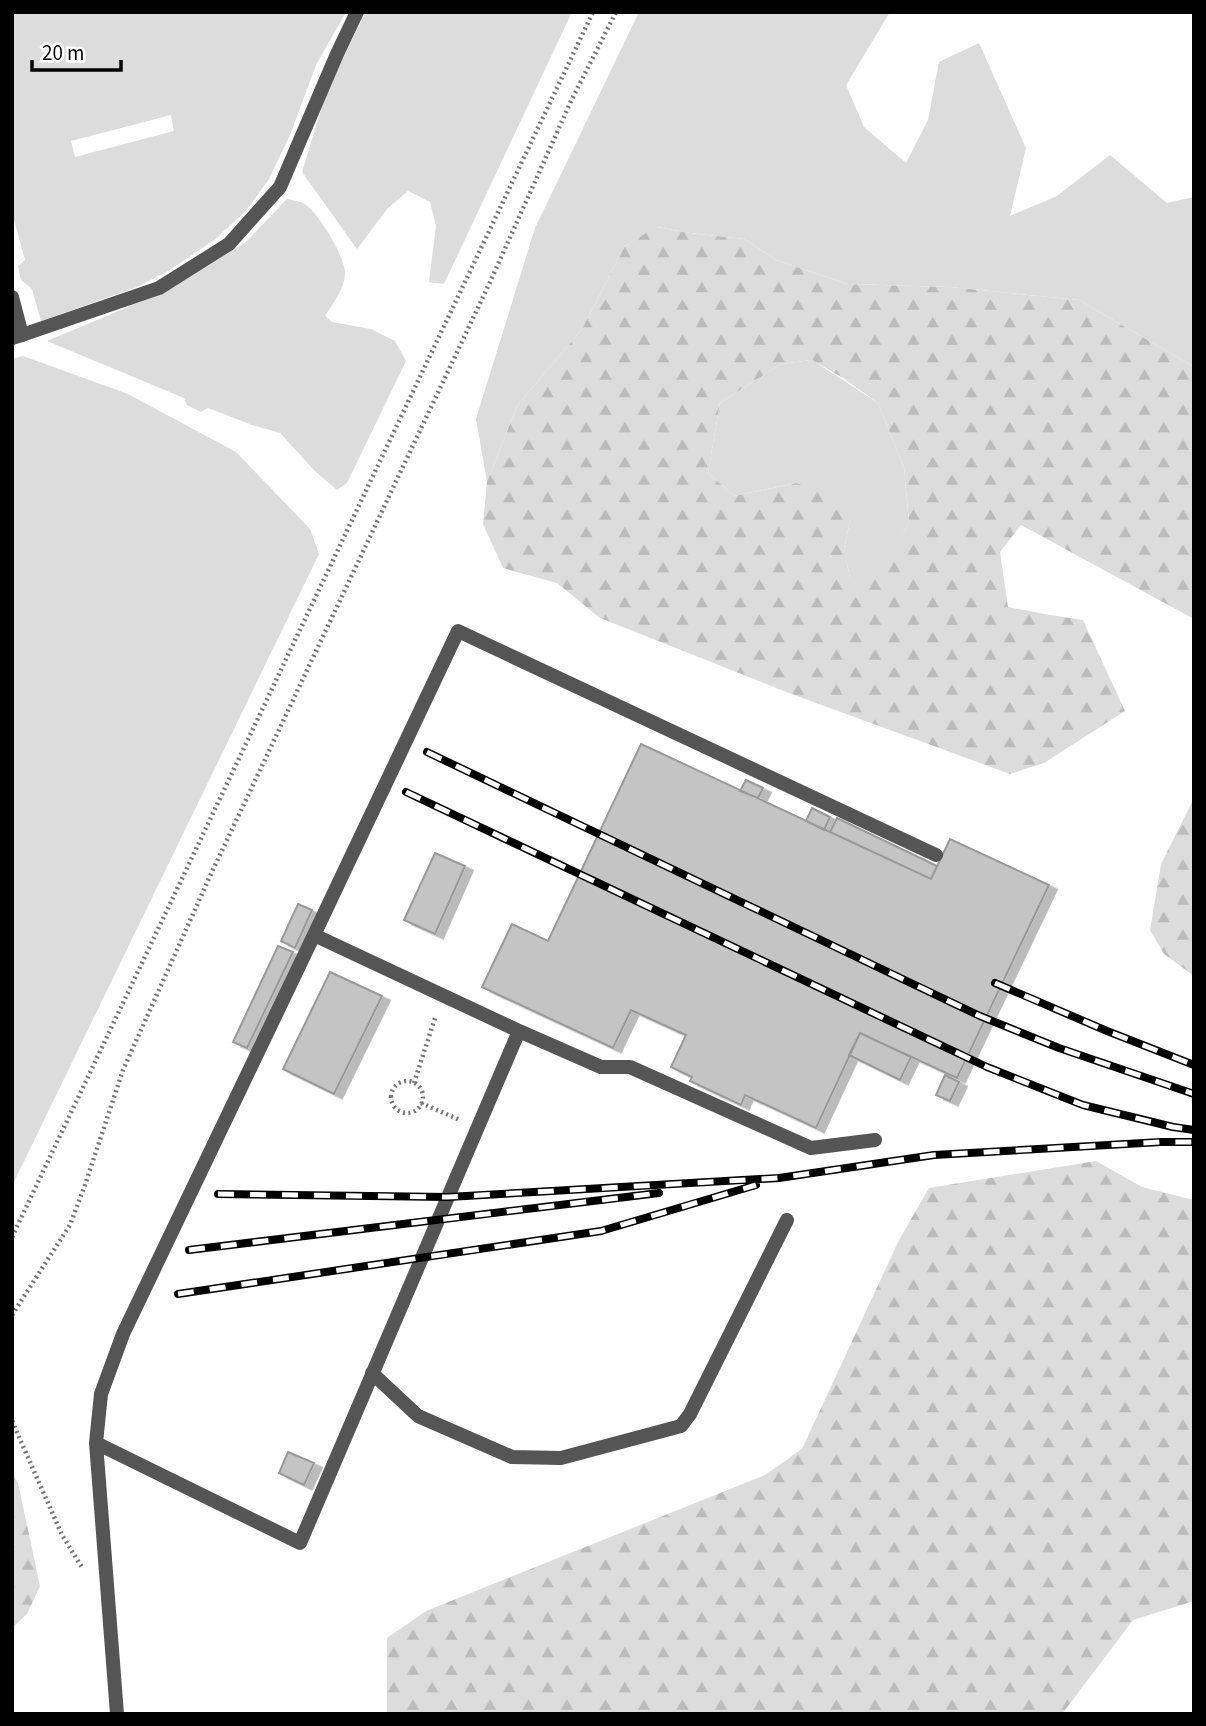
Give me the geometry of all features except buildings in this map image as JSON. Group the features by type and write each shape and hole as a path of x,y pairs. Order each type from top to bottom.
{"lane":[{"path":"12,297 17,336 159,288 229,244 280,187 356,12"},
{"path":"117,1714 96,1443 101,1394 123,1334 458,631 936,855"},
{"path":"314,934 601,1067 630,1067 811,1148 875,1140"},
{"path":"96,1443 300,1543 519,1031"},
{"path":"372,1373 418,1416 512,1457 561,1458 681,1426 690,1414 787,1220"}],"path":[{"path":"12,1237 593,12"},
{"path":"12,1315 70,1225 86,1185 123,1070 211,874 616,12"},
{"path":"414,1083 443,995"},
{"path":"406,1081 414,1083 422,1091 421,1103 416,1110 405,1112 393,1104 392,1093 397,1085 406,1081"},
{"path":"421,1103 477,1128"},
{"path":"12,1421 62,1535 89,1579"}],"green space":[{"path":"12,12 346,12 316,65 290,135 269,179 245,212 214,240 170,270 137,287 41,321 32,289 21,280 18,266 25,260 12,212","holes":["171,115 174,131 75,157 71,141"]},
{"path":"366,12 572,12 444,284 429,282 436,226 430,202 408,191 387,209 357,249 302,172 327,90"},
{"path":"639,12 890,12 846,85 864,127 906,163 928,120 939,62 979,43 1026,148 1010,216 1057,196 1110,155 1167,203 1194,197 1194,367 1079,300 950,287 847,284 776,260 744,239 657,227 625,246 582,329 517,406 487,482 476,419 535,228"},
{"path":"287,199 309,207 322,223 343,264 343,284 325,316 332,322 371,329 395,341 406,361 347,483 337,490 315,471 280,433 208,408 201,412 187,405 184,398 47,341 128,307 133,300 178,280 182,282 246,242"},
{"path":"656,227 744,239 776,260 847,284 950,287 1079,300 1194,367 1194,619 1021,525 1000,552 1008,607 1083,620 1125,711 1044,763 1010,774 789,693 600,618 557,583 503,568 483,524 487,482 517,406 582,329 625,246","holes":["812,360 878,403 904,468 909,523 874,578 850,578 844,549 850,521 826,493 796,483 734,496 708,473 720,403 781,364"]},
{"path":"23,356 128,394 236,452 310,529 319,554 12,1186 12,359"},
{"path":"812,360 878,403 904,468 909,523 875,578 850,578 844,549 850,521 796,483 734,496 708,473 720,403 781,364"},
{"path":"1194,801 1194,976 1164,954 1150,930 1161,864"},
{"path":"1096,1161 1142,1187 1194,1200 1194,1601 1133,1620 1062,1714 387,1714 387,1638 426,1611 765,1475 802,1449 899,1240 929,1188"},
{"path":"12,1473 18,1483 40,1586 27,1614 12,1628"}],"railway":[{"path":"427,752 980,1016 1059,1048 1194,1094"},
{"path":"406,792 987,1067 1083,1105 1194,1130"},
{"path":"995,983 1194,1065"},
{"path":"218,1194 448,1197 779,1178 934,1155 1194,1142"},
{"path":"178,1294 601,1231 756,1185"},
{"path":"189,1250 659,1193"}]}
